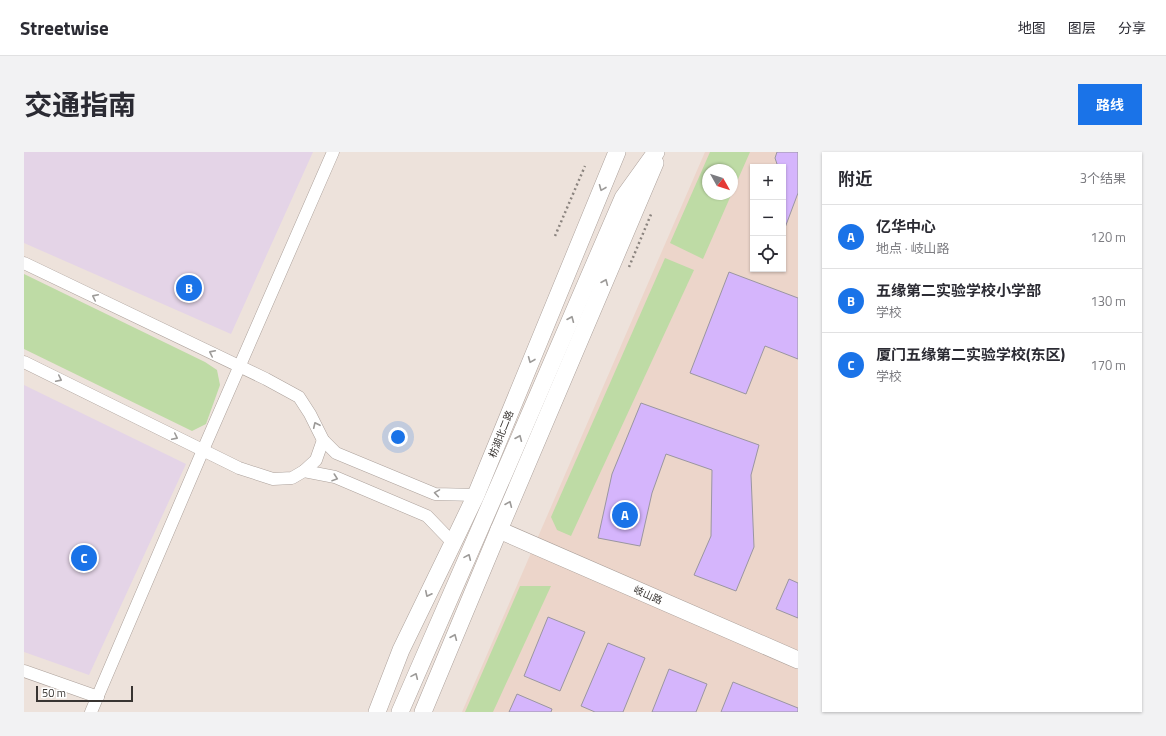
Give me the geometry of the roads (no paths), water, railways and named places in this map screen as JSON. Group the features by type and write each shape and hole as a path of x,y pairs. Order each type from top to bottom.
{"main road":[{"name":"枋湖北二路","path":"376,712 401,650 476,495 617,152"},
{"path":"400,712 623,198 656,152"},
{"path":"423,712 660,152"},
{"name":"岐山路","path":"499,530 798,660"}],"street":[{"path":"92,712 203,450 333,152"},
{"path":"24,263 299,397 310,414 323,440 336,453 435,494 476,495"},
{"path":"24,362 239,468 273,479 292,478 304,471 316,460 323,440"},
{"path":"304,471 334,477 427,516 453,543"},
{"path":"24,671 98,697"}],"place":[{"name":"五缘第二实验学校小学部","path":"189,288"},
{"name":"亿华中心","path":"625,515"},
{"name":"厦门五缘第二实验学校(东区)","path":"84,558"}]}
